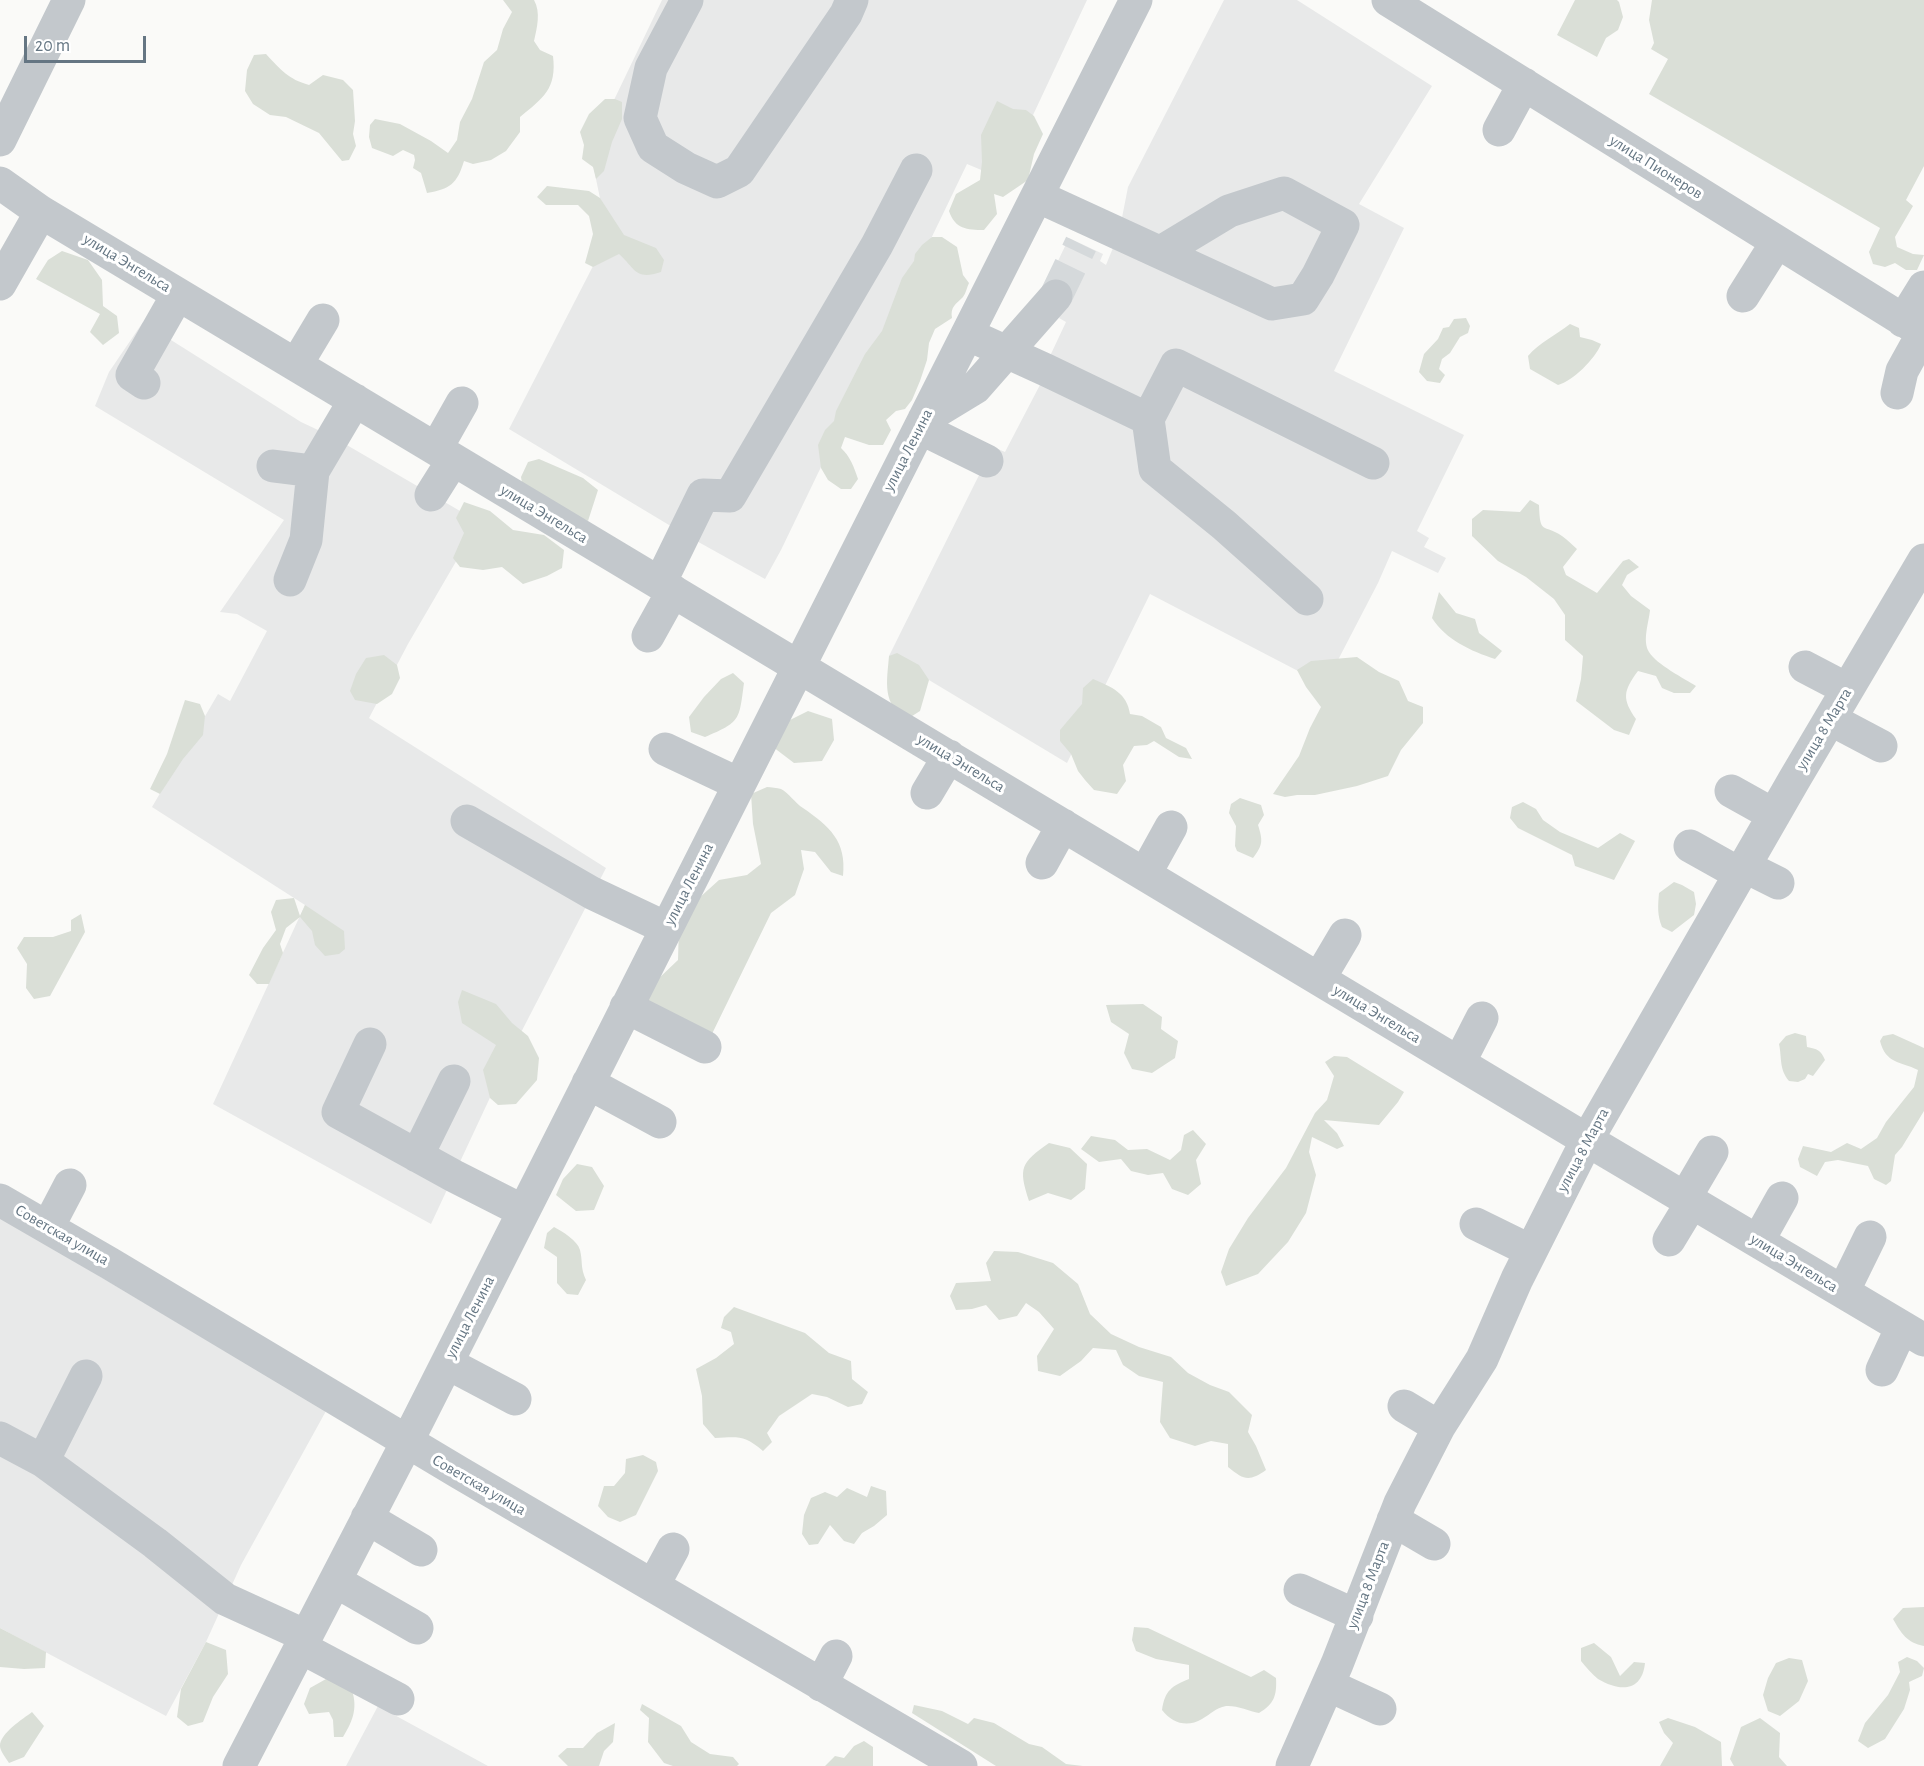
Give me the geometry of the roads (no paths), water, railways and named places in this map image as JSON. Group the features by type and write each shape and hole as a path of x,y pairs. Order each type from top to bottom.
{"street":[{"path":"0,140 69,0"},
{"path":"687,0 651,68 640,118 653,147 686,168 717,182 739,171 846,14 852,0"},
{"name":"улица Ленина","path":"239,1766 407,1442 1136,0"},
{"name":"улица Пионеров","path":"1388,0 1917,329"},
{"path":"1498,130 1524,84"},
{"path":"648,636 703,495 730,496 881,238 916,170"},
{"name":"улица Энгельса","path":"0,183 41,212 1587,1140 1913,1333"},
{"path":"1037,196 1087,233 1161,252 1272,304 1303,299 1343,225 1284,193 1229,211 1161,252"},
{"path":"0,284 41,212"},
{"path":"1743,296 1777,242"},
{"path":"1897,393 1917,329 1924,287"},
{"path":"144,383 132,375 178,294"},
{"path":"987,461 922,423 975,388 1056,296"},
{"path":"296,365 323,320"},
{"path":"967,334 1148,419"},
{"path":"1307,599 1224,525 1155,468 1148,419 1176,365 1373,463"},
{"path":"290,580 306,540 313,471 355,400"},
{"path":"431,495 462,403"},
{"path":"273,466 313,471"},
{"name":"улица 8 Марта","path":"1292,1766 1357,1616 1401,1503 1439,1427 1494,1365 1531,1251 1587,1140 1924,560"},
{"path":"1805,667 1847,689"},
{"path":"1830,719 1881,746"},
{"path":"665,748 739,784"},
{"path":"927,793 949,756"},
{"path":"1731,791 1774,815"},
{"path":"467,821 592,893 666,928"},
{"path":"1042,863 1063,825"},
{"path":"1145,874 1171,827"},
{"path":"1690,846 1742,870 1778,883"},
{"path":"1319,979 1345,935"},
{"path":"626,1007 705,1047"},
{"path":"1459,1063 1482,1018"},
{"path":"370,1044 338,1112 523,1211"},
{"path":"417,1156 454,1081"},
{"path":"588,1083 660,1122"},
{"path":"1670,1240 1712,1152"},
{"path":"48,1227 70,1185"},
{"path":"1758,1241 1782,1198"},
{"name":"Советская улица","path":"0,1200 653,1586 828,1671 961,1766"},
{"path":"1476,1224 1531,1251"},
{"path":"1843,1292 1870,1237"},
{"path":"1882,1370 1913,1333"},
{"path":"447,1363 515,1399"},
{"path":"43,1461 86,1376"},
{"path":"1404,1406 1439,1427"},
{"path":"0,1438 43,1461 225,1599 303,1642 398,1699"},
{"path":"367,1518 421,1550"},
{"path":"1394,1520 1434,1544"},
{"path":"653,1586 673,1549"},
{"path":"335,1581 417,1628"},
{"path":"1300,1590 1357,1616"},
{"path":"1328,1685 1380,1709"}],"tunnel":[{"path":"1056,296 1081,244"}]}
